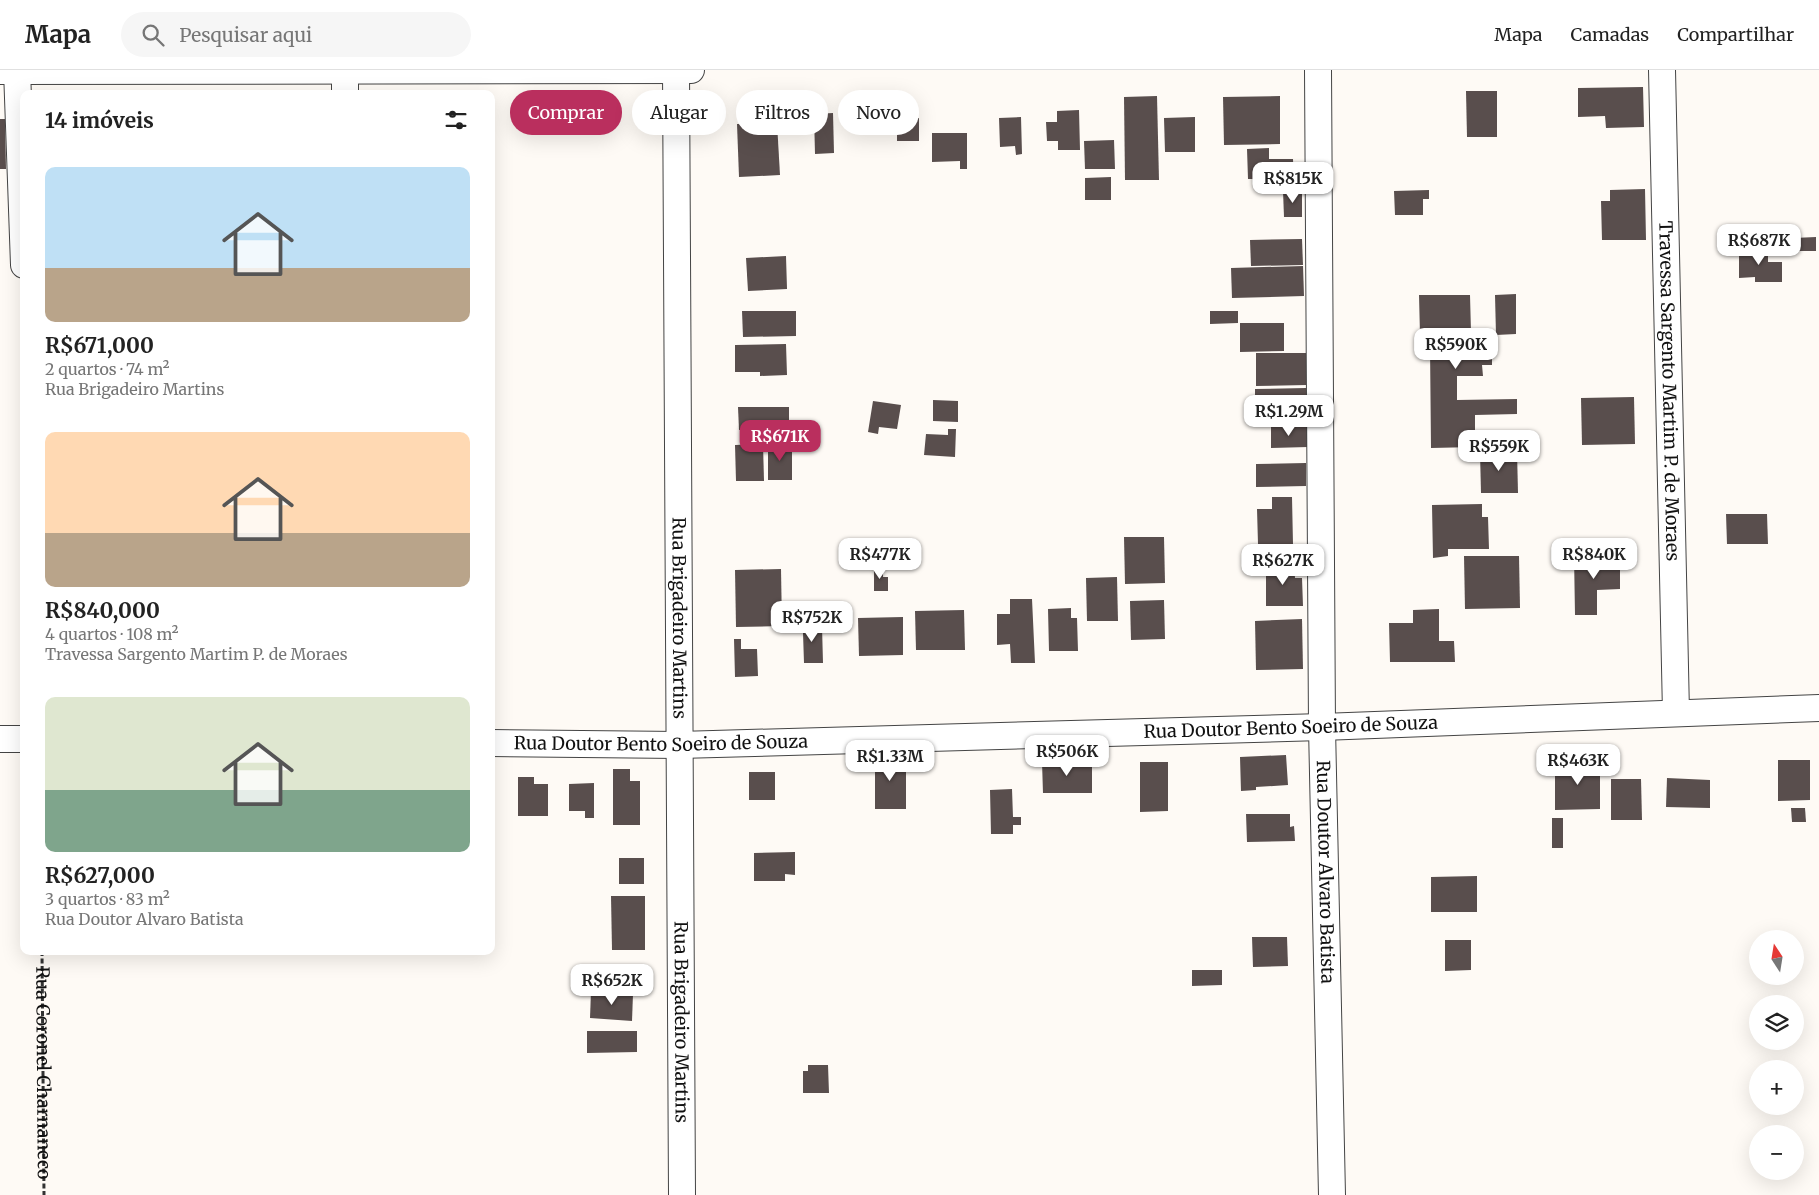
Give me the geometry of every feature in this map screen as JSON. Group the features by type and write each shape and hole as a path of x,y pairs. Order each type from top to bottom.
{"street":[{"name":"Rua Brigadeiro Martins","path":"676,70 682,1195"},
{"path":"20,205 11,71 345,78 691,70"},
{"name":"Rua Doutor Alvaro Batista","path":"1318,70 1322,726 1332,1195"},
{"name":"Travessa Sargento Martim P. de Moraes","path":"1662,70 1676,713"},
{"name":"Rua Doutor Bento Soeiro de Souza","path":"495,743 679,745 1322,726 1819,708"},
{"path":"0,739 20,739"}],"path":[{"name":"Rua Coronel Charnaneco","path":"42,955 44,1195"}],"building":[{"path":"1643,87 1644,127 1606,128 1605,116 1578,117 1578,88"},
{"path":"1466,91 1497,91 1497,137 1467,137"},
{"path":"1157,96 1159,180 1125,180 1124,97"},
{"path":"1280,96 1280,144 1224,145 1223,97"},
{"path":"1079,110 1080,150 1058,150 1058,141 1047,141 1046,122 1057,122 1057,111"},
{"path":"828,113 833,113 834,153 815,154 815,135 828,135"},
{"path":"1021,117 1022,154 1016,155 1015,146 1000,147 999,118"},
{"path":"1195,117 1195,152 1165,152 1164,118"},
{"path":"0,119 5,119 6,169 0,169"},
{"path":"932,133 967,133 967,169 960,169 960,161 932,162"},
{"path":"737,135 778,135 780,175 739,177"},
{"path":"897,135 919,135 919,141 897,141"},
{"path":"1114,140 1115,169 1085,169 1084,141"},
{"path":"1269,148 1269,159 1293,159 1294,185 1256,186 1255,179 1248,179 1247,149"},
{"path":"1111,177 1111,200 1085,200 1085,178"},
{"path":"1645,189 1646,240 1602,240 1601,201 1610,201 1610,190"},
{"path":"1429,190 1429,199 1423,199 1423,215 1395,215 1394,191"},
{"path":"1283,191 1302,191 1302,217 1284,217"},
{"path":"1816,237 1816,251 1794,251 1794,238"},
{"path":"1302,239 1303,265 1251,266 1250,240"},
{"path":"1746,246 1760,246 1760,252 1768,251 1768,262 1782,262 1782,282 1755,282 1755,277 1739,278 1739,255 1746,255"},
{"path":"786,256 787,289 748,291 746,258"},
{"path":"1303,266 1304,296 1232,298 1231,268"},
{"path":"1516,294 1516,334 1496,335 1495,295"},
{"path":"1419,295 1470,295 1471,332 1495,332 1495,346 1482,346 1482,357 1492,357 1492,365 1482,365 1483,376 1457,376 1457,400 1517,399 1517,414 1475,415 1475,447 1431,448 1430,347 1428,347 1428,335 1420,335"},
{"path":"742,311 796,311 796,336 743,337"},
{"path":"1210,311 1238,311 1238,323 1210,324"},
{"path":"1240,323 1284,323 1284,351 1240,352"},
{"path":"786,344 787,375 760,376 760,372 735,372 735,345"},
{"path":"1256,353 1306,353 1307,385 1256,386"},
{"path":"1306,388 1307,416 1255,417 1255,389"},
{"path":"1634,397 1635,444 1582,445 1581,398"},
{"path":"933,400 958,401 958,422 933,421"},
{"path":"873,401 901,405 897,429 879,427 878,434 868,432"},
{"path":"738,407 789,407 789,429 739,430"},
{"path":"1307,425 1308,447 1271,448 1271,426"},
{"path":"948,429 956,429 955,457 924,455 926,434 948,435"},
{"path":"763,444 764,481 736,481 735,445"},
{"path":"768,444 792,444 792,480 768,480"},
{"path":"1517,451 1518,493 1481,493 1480,452"},
{"path":"1306,463 1306,486 1256,487 1256,464"},
{"path":"1272,497 1292,497 1293,544 1258,544 1257,509 1272,509"},
{"path":"1482,504 1482,517 1488,517 1489,549 1448,549 1448,556 1433,558 1432,505"},
{"path":"1726,514 1767,514 1768,544 1727,544"},
{"path":"1124,537 1164,537 1165,583 1125,584"},
{"path":"1620,554 1620,589 1597,590 1597,615 1575,615 1574,555"},
{"path":"1464,556 1519,556 1520,608 1465,609"},
{"path":"1294,564 1295,578 1302,578 1303,606 1266,606 1266,565"},
{"path":"874,566 883,566 883,577 888,577 888,591 874,591"},
{"path":"781,569 782,626 736,627 735,570"},
{"path":"1117,577 1118,621 1087,621 1086,578"},
{"path":"1010,599 1032,599 1035,663 1011,663 1010,644 997,645 997,614 1010,614"},
{"path":"1164,600 1165,639 1131,640 1130,601"},
{"path":"1071,608 1071,618 1077,618 1078,651 1049,651 1048,609"},
{"path":"1439,609 1439,641 1454,641 1455,662 1390,662 1389,623 1413,623 1413,610"},
{"path":"964,610 965,650 916,650 915,611"},
{"path":"903,617 903,655 859,656 858,618"},
{"path":"1302,619 1303,669 1256,670 1255,621"},
{"path":"794,626 822,626 823,663 804,663 803,633 794,633"},
{"path":"734,639 741,639 741,649 757,649 758,676 735,677"},
{"path":"1286,755 1288,785 1256,787 1256,790 1241,791 1240,757"},
{"path":"875,756 906,756 906,809 875,809"},
{"path":"1778,760 1810,760 1810,800 1778,801"},
{"path":"1092,761 1092,793 1043,793 1042,762"},
{"path":"1600,761 1600,809 1555,810 1555,762"},
{"path":"1140,762 1168,762 1168,811 1140,812"},
{"path":"613,769 630,769 630,781 640,781 640,825 613,825"},
{"path":"749,772 775,772 775,800 749,800"},
{"path":"518,777 534,777 534,784 548,784 548,816 518,816"},
{"path":"1667,778 1710,780 1710,808 1666,807"},
{"path":"1611,779 1641,779 1642,820 1611,820"},
{"path":"594,783 594,818 585,818 585,811 569,811 569,784"},
{"path":"1012,789 1013,817 1021,817 1021,825 1013,825 1013,834 991,834 990,790"},
{"path":"1791,808 1805,808 1806,822 1792,822"},
{"path":"1246,814 1290,814 1290,827 1294,826 1295,841 1247,842"},
{"path":"1552,818 1563,818 1563,848 1552,848"},
{"path":"795,852 795,875 785,874 785,881 754,881 754,853"},
{"path":"619,858 644,858 644,884 619,884"},
{"path":"1477,876 1477,912 1431,912 1431,877"},
{"path":"611,896 645,896 645,950 612,950"},
{"path":"1252,937 1287,937 1288,966 1253,967"},
{"path":"1445,940 1471,940 1471,970 1445,971"},
{"path":"1192,970 1222,970 1222,985 1192,986"},
{"path":"591,991 633,994 632,1021 590,1018"},
{"path":"587,1031 637,1031 637,1052 587,1053"},
{"path":"808,1065 828,1065 829,1093 803,1093 803,1071 808,1071"}]}
